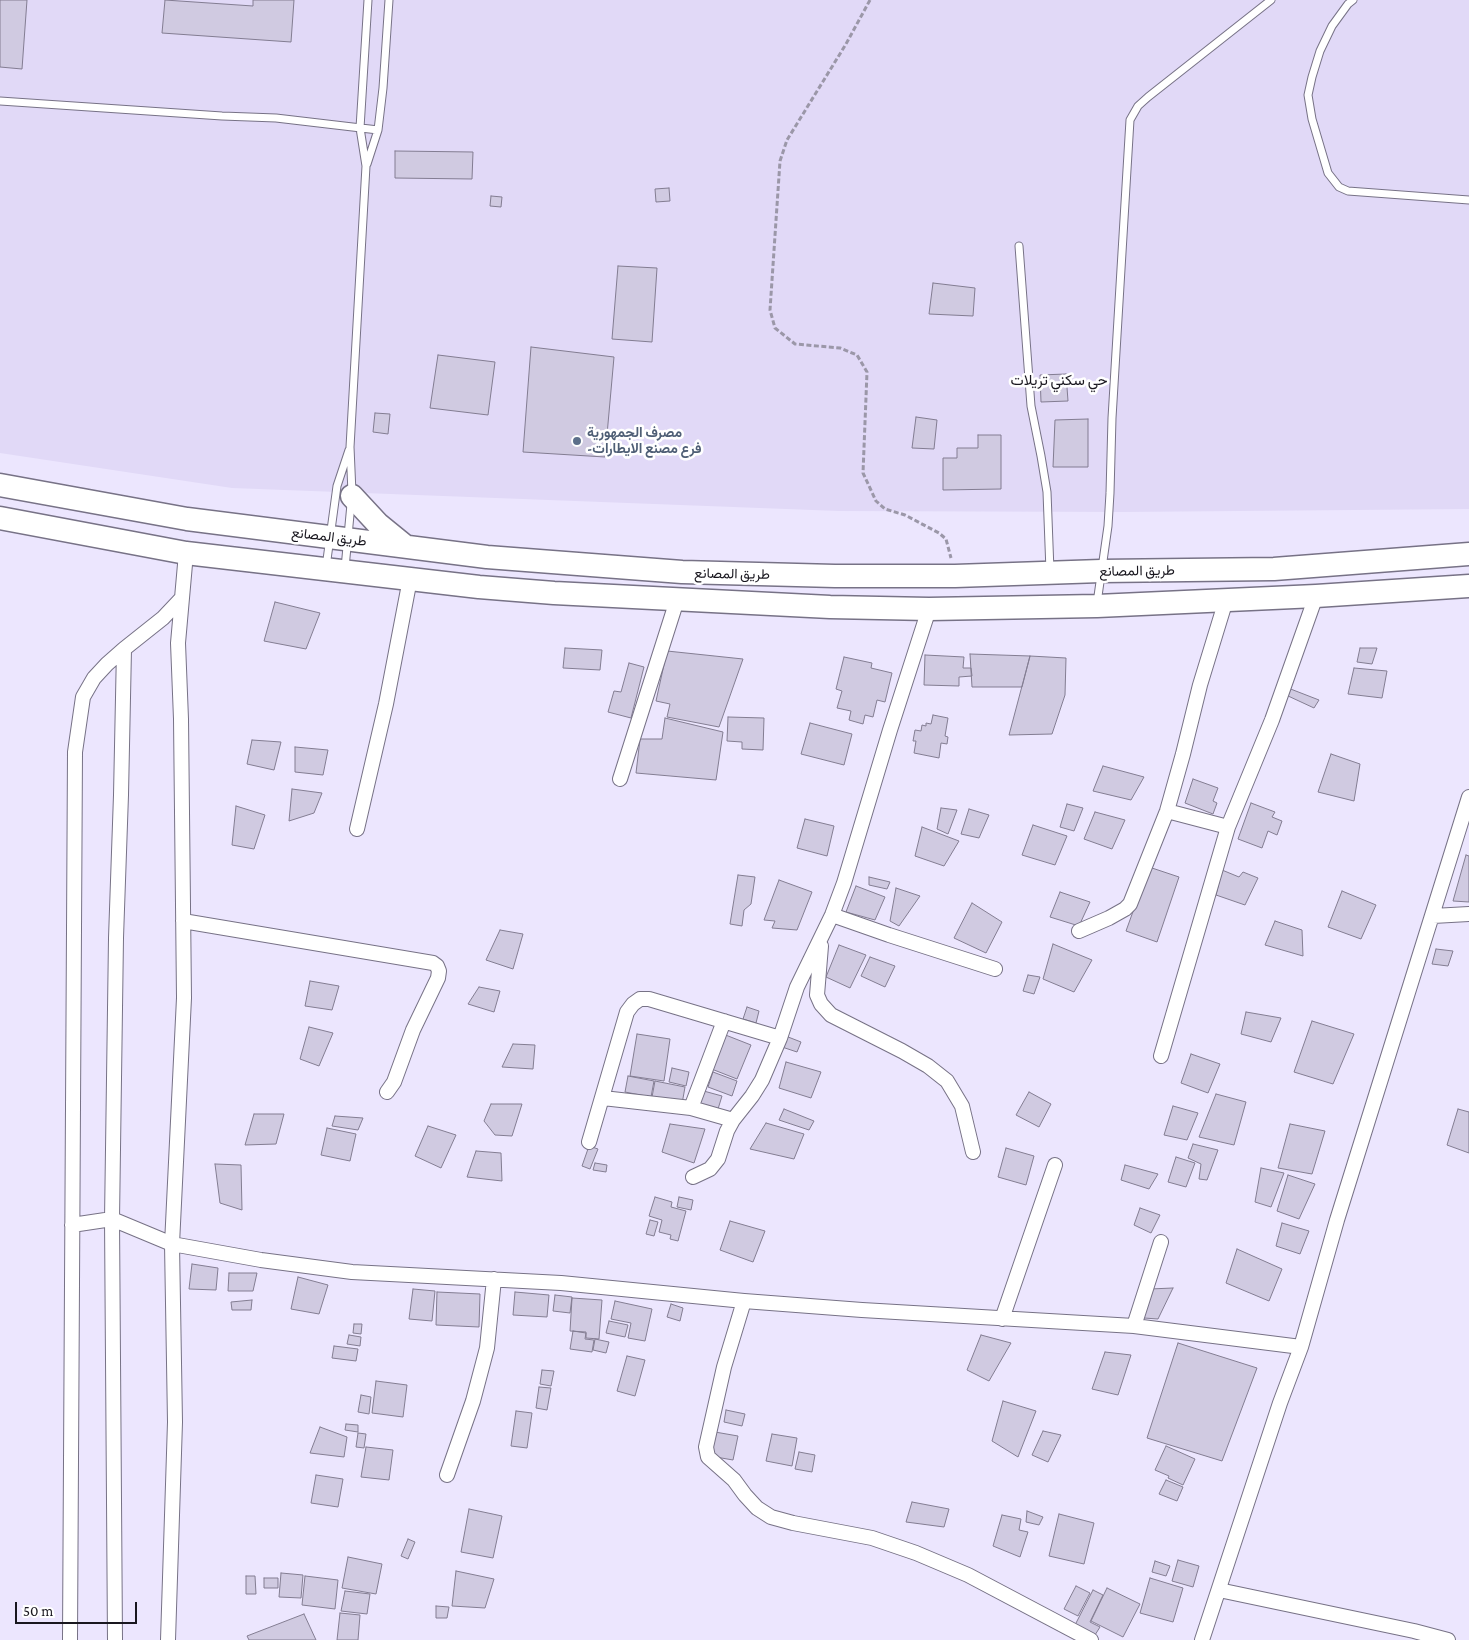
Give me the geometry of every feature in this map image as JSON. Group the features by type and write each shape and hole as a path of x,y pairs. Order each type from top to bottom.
{"main road":[{"name":"طريق المصانع","path":"0,485 187,519 487,557 682,572 835,576 954,576 1101,571 1274,569 1469,554"},
{"path":"352,496 378,524 406,546"},
{"name":"طريق المصانع","path":"0,518 186,553 480,587 677,600 830,607 929,609 1096,606 1316,596 1469,586"}],"street":[{"path":"168,1640 175,1422 172,1244 184,998 181,719 178,643 180,600 186,553"},
{"path":"357,829 386,704 410,579"},
{"path":"1161,1056 1228,827 1272,720 1316,596"},
{"path":"70,1640 75,752 83,697 94,678 124,649 164,618 180,600"},
{"path":"620,779 677,600"},
{"path":"1079,931 1109,918 1130,904 1167,810 1200,685 1226,600"},
{"path":"692,1177 710,1169 718,1159 727,1131 733,1120 762,1080 780,1038 797,987 832,915 844,883 929,609"},
{"path":"115,1640 112,1219 116,938 124,649"},
{"path":"1202,1640 1280,1403 1301,1346 1337,1220 1469,797"},
{"path":"1167,810 1228,827"},
{"path":"1433,916 1469,914"},
{"path":"832,915 995,969"},
{"path":"184,921 433,963 437,966 439,970 438,978 413,1030 394,1082 387,1092"},
{"path":"822,938 817,995 821,1004 831,1015 902,1051 928,1066 947,1081 962,1106 973,1152"},
{"path":"590,1142 627,1012 640,999 649,999 780,1038"},
{"path":"691,1108 724,1021"},
{"path":"603,1098 691,1108 733,1120"},
{"path":"1002,1319 1055,1165"},
{"path":"72,1225 112,1219 172,1244 261,1260 352,1272 570,1283 744,1301 1134,1326 1301,1346"},
{"path":"1134,1326 1161,1242"},
{"path":"448,1475 473,1401 487,1348 494,1279"},
{"path":"744,1301 724,1367 706,1447 708,1457 734,1480 757,1508 772,1517 793,1523 872,1538 916,1553 968,1575 1091,1640"},
{"path":"1218,1590 1448,1640"}],"lane":[{"path":"335,570 339,538 352,496 353,486 350,447 366,166 360,128 368,0"},
{"path":"366,166 378,130 390,0"},
{"path":"1096,606 1108,526 1112,418 1130,120 1138,106 1148,97 1271,0"},
{"path":"1353,0 1332,26 1320,51 1308,95 1312,119 1328,173 1340,187 1354,192 1469,200"},
{"path":"0,101 212,116 276,118 378,130"},
{"path":"1018,246 1031,406 1047,492 1050,574"},
{"path":"335,570 339,538 337,486 350,447"}],"path":[{"path":"870,0 846,44 787,140 780,161 770,310 775,328 795,344 840,348 858,355 867,372 863,473 876,501 885,509 905,516 946,538 954,576"}],"shaded area":[{"path":"0,0 1469,0 1469,509 1124,512 839,511 232,488 0,453"}],"building":[{"path":"0,0 27,0 22,69 0,67"},
{"path":"165,0 253,6 253,0 294,0 291,42 162,33"},
{"path":"395,151 473,152 472,179 395,178"},
{"path":"669,188 670,201 656,202 655,189"},
{"path":"491,196 502,197 501,207 490,206"},
{"path":"618,266 657,268 652,342 612,339"},
{"path":"933,283 975,288 973,316 929,314"},
{"path":"531,347 614,357 605,457 523,452"},
{"path":"438,355 495,362 488,415 430,408"},
{"path":"1066,374 1068,401 1041,402 1040,375"},
{"path":"375,413 390,414 388,434 373,432"},
{"path":"916,417 937,420 934,449 912,448"},
{"path":"1088,419 1088,467 1053,467 1055,420"},
{"path":"978,435 1001,435 1001,489 943,490 943,458 957,458 957,448 978,448"},
{"path":"275,602 320,613 306,649 264,641"},
{"path":"565,648 602,650 600,670 563,668"},
{"path":"1360,648 1377,648 1372,664 1357,662"},
{"path":"667,651 743,659 719,727 667,717 670,704 656,701"},
{"path":"970,654 1030,656 1022,687 972,687"},
{"path":"925,655 964,657 963,668 971,668 972,676 959,677 959,686 924,685"},
{"path":"1030,656 1066,658 1065,695 1052,734 1009,735"},
{"path":"844,657 872,663 871,668 892,673 885,702 877,700 873,717 865,715 863,724 849,720 851,711 837,708 842,691 836,689"},
{"path":"629,663 644,667 631,718 608,712 614,691 621,692"},
{"path":"1354,668 1387,671 1382,698 1348,694"},
{"path":"1288,688 1319,700 1314,708 1286,695"},
{"path":"933,715 948,718 945,736 948,737 947,744 941,743 939,758 914,753 916,741 913,741 915,730 921,731 922,725 926,726 926,723 931,724"},
{"path":"728,717 764,718 763,750 742,749 742,742 727,741"},
{"path":"665,718 723,732 716,780 636,773 640,739 662,739"},
{"path":"810,723 852,734 844,765 801,754"},
{"path":"252,740 281,742 274,770 247,764"},
{"path":"295,747 328,750 323,775 295,772"},
{"path":"1331,754 1360,764 1354,801 1318,792"},
{"path":"1103,766 1144,777 1131,800 1093,791"},
{"path":"1193,779 1218,788 1213,801 1217,803 1213,814 1185,803"},
{"path":"292,789 322,793 314,813 289,821"},
{"path":"1251,803 1275,812 1272,817 1282,821 1277,835 1268,831 1262,848 1238,839"},
{"path":"1067,804 1083,808 1074,831 1060,827"},
{"path":"236,806 265,815 254,849 232,845"},
{"path":"941,808 957,810 948,834 937,829"},
{"path":"969,809 989,815 979,838 961,834"},
{"path":"1095,812 1125,820 1112,849 1084,839"},
{"path":"805,819 834,826 827,856 797,848"},
{"path":"1033,825 1067,836 1055,865 1022,855"},
{"path":"922,827 959,841 944,866 915,856"},
{"path":"1466,855 1469,856 1469,902 1453,901"},
{"path":"1149,867 1179,877 1157,942 1126,931"},
{"path":"1222,870 1239,877 1243,872 1258,878 1245,905 1216,895"},
{"path":"738,875 755,877 751,904 744,910 742,926 730,924"},
{"path":"869,877 890,882 887,889 869,885"},
{"path":"779,880 812,892 797,930 772,928 775,921 764,920"},
{"path":"856,886 885,897 875,920 846,912"},
{"path":"896,888 920,896 899,926 890,921"},
{"path":"1342,891 1376,905 1361,939 1328,927"},
{"path":"1060,892 1090,902 1079,926 1050,917"},
{"path":"972,903 1002,922 986,953 954,938"},
{"path":"1275,921 1302,930 1303,956 1265,945"},
{"path":"500,930 523,934 513,969 486,960"},
{"path":"1053,944 1092,960 1074,992 1043,979"},
{"path":"839,945 866,955 850,988 826,977"},
{"path":"1436,949 1453,951 1448,966 1432,964"},
{"path":"870,957 895,966 885,987 861,976"},
{"path":"1028,975 1040,977 1034,994 1023,991"},
{"path":"310,981 339,986 332,1010 305,1006"},
{"path":"479,987 500,991 494,1012 468,1004"},
{"path":"747,1007 759,1011 756,1023 743,1019"},
{"path":"1246,1012 1281,1018 1271,1042 1241,1034"},
{"path":"1312,1021 1354,1034 1333,1084 1294,1072"},
{"path":"309,1027 333,1033 319,1066 300,1059"},
{"path":"637,1034 670,1039 664,1081 630,1076"},
{"path":"723,1034 751,1045 737,1079 709,1068"},
{"path":"783,1035 801,1042 797,1052 779,1046"},
{"path":"513,1044 535,1045 533,1069 502,1067"},
{"path":"1191,1054 1220,1064 1208,1093 1181,1083"},
{"path":"786,1062 821,1072 811,1098 779,1088"},
{"path":"672,1068 689,1072 686,1086 669,1082"},
{"path":"713,1072 737,1081 732,1096 708,1087"},
{"path":"628,1076 654,1081 651,1097 625,1092"},
{"path":"655,1081 685,1087 682,1104 652,1097"},
{"path":"700,1090 722,1096 718,1109 696,1103"},
{"path":"1029,1092 1051,1104 1039,1127 1016,1115"},
{"path":"1216,1094 1246,1102 1234,1145 1199,1137"},
{"path":"491,1104 522,1104 512,1136 495,1135 484,1121"},
{"path":"1173,1106 1198,1113 1187,1140 1164,1135"},
{"path":"784,1109 814,1121 809,1130 779,1120"},
{"path":"1458,1109 1469,1112 1469,1153 1447,1145"},
{"path":"254,1114 284,1114 276,1144 245,1145"},
{"path":"335,1116 363,1118 358,1130 332,1126"},
{"path":"766,1123 804,1134 794,1159 750,1149"},
{"path":"670,1124 705,1129 694,1163 662,1152"},
{"path":"1290,1124 1325,1131 1312,1174 1278,1168"},
{"path":"428,1126 456,1135 441,1168 415,1156"},
{"path":"327,1128 356,1134 350,1161 321,1155"},
{"path":"1193,1144 1218,1150 1207,1180 1199,1179 1201,1164 1188,1158"},
{"path":"589,1146 598,1149 590,1169 582,1166"},
{"path":"1006,1148 1034,1156 1026,1185 998,1177"},
{"path":"476,1151 501,1153 502,1181 467,1177"},
{"path":"1176,1157 1195,1163 1186,1187 1168,1182"},
{"path":"595,1163 607,1165 606,1172 593,1170"},
{"path":"215,1164 241,1165 242,1210 220,1203"},
{"path":"1125,1165 1158,1174 1149,1189 1121,1180"},
{"path":"1261,1168 1284,1173 1271,1207 1255,1202"},
{"path":"1288,1175 1315,1184 1299,1219 1277,1211"},
{"path":"655,1197 672,1202 671,1207 686,1211 678,1241 670,1239 671,1235 659,1232 662,1220 649,1216"},
{"path":"679,1197 693,1200 691,1210 677,1207"},
{"path":"1140,1208 1160,1215 1151,1233 1134,1225"},
{"path":"650,1220 658,1222 654,1236 646,1234"},
{"path":"730,1221 765,1231 753,1262 720,1250"},
{"path":"1282,1223 1309,1231 1300,1254 1276,1246"},
{"path":"1237,1249 1282,1269 1269,1301 1226,1283"},
{"path":"192,1264 218,1268 216,1290 189,1289"},
{"path":"229,1273 257,1273 253,1291 228,1291"},
{"path":"298,1277 328,1285 319,1314 291,1309"},
{"path":"1173,1288 1158,1319 1144,1318 1150,1289"},
{"path":"413,1289 435,1291 432,1321 409,1319"},
{"path":"437,1292 480,1294 479,1327 436,1325"},
{"path":"515,1292 549,1295 547,1317 513,1315"},
{"path":"555,1295 572,1297 570,1313 553,1311"},
{"path":"572,1298 602,1300 599,1339 586,1338 586,1332 570,1331"},
{"path":"252,1300 251,1310 232,1310 231,1302"},
{"path":"615,1301 652,1309 645,1341 628,1338 631,1323 611,1319"},
{"path":"671,1304 683,1308 680,1321 667,1317"},
{"path":"609,1321 628,1325 625,1337 606,1333"},
{"path":"354,1324 362,1324 361,1334 353,1333"},
{"path":"573,1331 586,1333 585,1339 594,1340 592,1352 570,1349"},
{"path":"349,1335 361,1337 360,1346 347,1344"},
{"path":"981,1335 1011,1343 989,1381 967,1370"},
{"path":"595,1339 609,1342 606,1353 593,1350"},
{"path":"1178,1343 1257,1368 1222,1461 1147,1438"},
{"path":"334,1346 358,1349 356,1361 332,1358"},
{"path":"1105,1352 1131,1355 1118,1395 1092,1389"},
{"path":"627,1356 645,1360 635,1396 617,1391"},
{"path":"542,1370 554,1371 551,1386 540,1384"},
{"path":"376,1381 407,1385 403,1417 372,1413"},
{"path":"539,1387 551,1388 547,1410 536,1408"},
{"path":"361,1395 371,1397 369,1414 358,1412"},
{"path":"1003,1401 1036,1411 1018,1457 992,1441"},
{"path":"726,1410 745,1414 742,1426 724,1422"},
{"path":"516,1411 532,1413 527,1448 511,1446"},
{"path":"346,1424 358,1425 358,1432 345,1430"},
{"path":"320,1427 347,1437 344,1457 310,1453"},
{"path":"1043,1431 1061,1435 1048,1462 1032,1455"},
{"path":"715,1432 738,1436 733,1460 710,1456"},
{"path":"358,1433 366,1434 364,1448 356,1447"},
{"path":"772,1434 797,1438 792,1466 766,1461"},
{"path":"1166,1446 1195,1459 1183,1485 1155,1470"},
{"path":"366,1447 393,1450 389,1480 361,1477"},
{"path":"799,1452 815,1455 812,1472 795,1469"},
{"path":"316,1475 343,1479 338,1507 311,1503"},
{"path":"1166,1480 1183,1487 1177,1501 1159,1494"},
{"path":"912,1502 949,1509 944,1527 906,1522"},
{"path":"469,1509 502,1516 493,1558 461,1552"},
{"path":"1027,1511 1043,1517 1039,1525 1026,1522"},
{"path":"1059,1514 1094,1523 1084,1564 1049,1556"},
{"path":"1002,1515 1021,1519 1019,1530 1028,1532 1020,1557 993,1546"},
{"path":"408,1539 415,1542 408,1559 401,1556"},
{"path":"348,1557 382,1564 376,1594 342,1588"},
{"path":"1178,1560 1199,1566 1193,1587 1172,1581"},
{"path":"1155,1561 1170,1566 1166,1576 1152,1572"},
{"path":"456,1571 494,1579 485,1608 452,1606"},
{"path":"281,1573 303,1575 301,1598 279,1597"},
{"path":"246,1576 255,1576 256,1594 246,1594"},
{"path":"305,1576 338,1580 335,1609 302,1605"},
{"path":"264,1578 278,1578 278,1588 264,1588"},
{"path":"1150,1578 1183,1588 1173,1622 1140,1613"},
{"path":"1076,1586 1090,1593 1078,1616 1064,1609"},
{"path":"1107,1588 1140,1604 1123,1637 1091,1621"},
{"path":"1093,1590 1103,1595 1090,1622 1100,1627 1095,1635 1075,1625"},
{"path":"345,1591 370,1594 367,1614 341,1611"},
{"path":"436,1606 449,1607 447,1618 436,1618"},
{"path":"340,1613 360,1615 358,1640 337,1640"},
{"path":"304,1614 316,1640 249,1640 247,1636"}],"place":[{"name":"مصرف الجمهورية -فرع مصنع الايطارات","path":"577,441"}],"district":[{"name":"حي سكني تريلات","path":"1059,380"}]}
